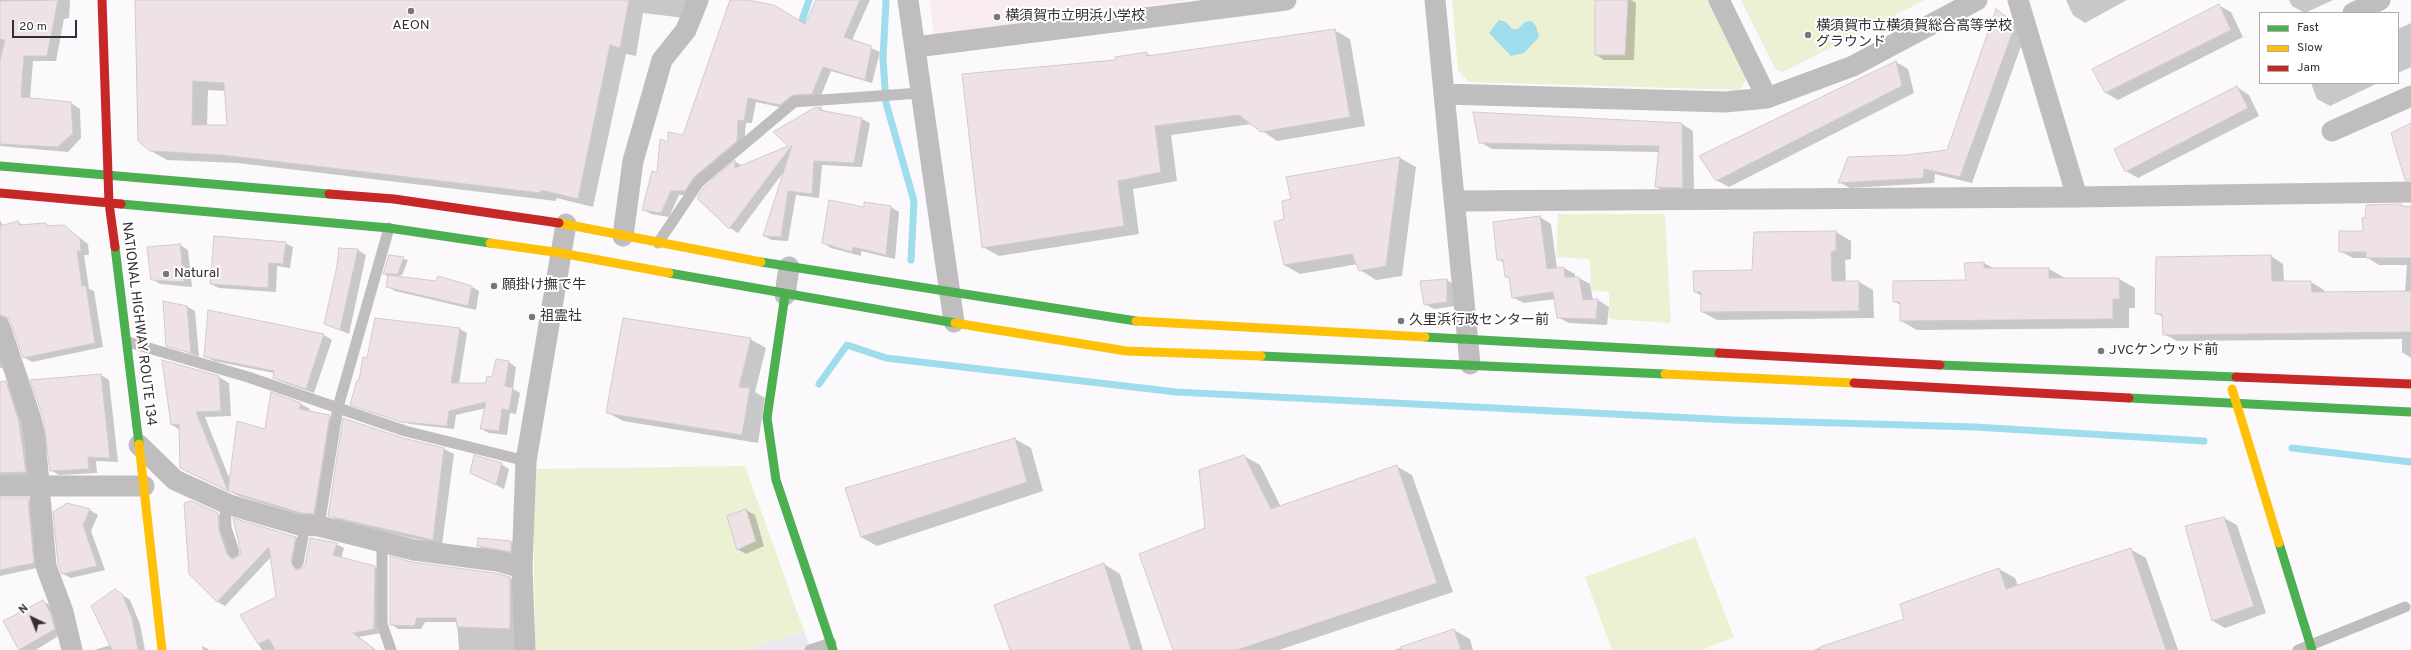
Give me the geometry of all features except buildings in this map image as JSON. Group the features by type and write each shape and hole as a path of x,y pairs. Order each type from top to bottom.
{"main road":[{"name":"NATIONAL HIGHWAY ROUTE 134","path":"102,0 109,203 128,342 162,650"},
{"path":"0,166 394,200 566,224 658,243 789,267 949,294 1134,321 1872,362 2229,375 2411,384"},
{"path":"0,193 389,228 561,253 785,295 1126,351 1470,364 2411,412"},
{"path":"785,295 767,418 776,480 832,647"},
{"path":"2229,375 2235,403 2312,648"}],"street":[{"path":"623,236 633,161 662,60 686,30 698,0"},
{"path":"908,0 916,47 920,93 954,322"},
{"path":"916,47 1286,0"},
{"path":"1435,0 1470,364"},
{"path":"1719,0 1767,98"},
{"path":"1444,94 1725,102 1767,98 1853,66 1977,0"},
{"path":"2018,0 2077,197"},
{"path":"2355,12 2380,0"},
{"path":"2332,131 2411,96"},
{"path":"1454,201 2077,197 2411,192"},
{"path":"525,650 522,568 526,461 566,224"},
{"path":"785,295 789,267"},
{"path":"0,327 31,419 46,566 63,612 72,650"},
{"path":"139,446 175,480 225,503 312,526 382,541 414,550 497,561 522,568"},
{"path":"0,486 144,486"}],"lane":[{"path":"658,243 699,182 794,102 920,93"},
{"path":"298,563 312,526 338,407 389,228"},
{"path":"128,342 248,377 405,430 526,461"},
{"path":"225,503 226,528 234,552"},
{"path":"382,541 382,624 392,650"},
{"path":"2298,650 2312,648 2405,607"},
{"path":"810,650 832,647"}],"shaded area":[{"name":"横須賀市立明浜小学校","path":"930,0 1190,0 934,35"},
{"path":"804,631 811,650 743,650"}],"green space":[{"path":"1452,0 1710,0 1748,77 1740,90 1469,82 1458,70"},
{"name":"横須賀市立横須賀総合高等学校 グラウンド","path":"1741,0 1925,0 1783,72 1776,70"},
{"path":"1558,214 1665,214 1671,323 1609,319 1609,292 1591,290 1590,259 1556,257"},
{"path":"745,466 804,631 743,650 535,650 533,469"},
{"path":"1695,537 1734,637 1702,650 1612,650 1585,577"}],"water":[{"path":"1499,20 1506,22 1512,29 1518,29 1525,22 1531,21 1536,26 1539,37 1524,53 1511,56 1489,33"}],"waterway":[{"path":"799,29 809,0"},
{"path":"886,0 883,59 886,103 914,201 911,260"},
{"path":"819,384 847,345 886,358 1176,392 1732,420 1975,427 2204,441"},
{"path":"2292,448 2411,462"}],"traffic: fast":[{"path":"0,166 329,194"},
{"path":"121,204 389,228 490,243"},
{"path":"115,247 139,444"},
{"path":"761,262 1136,321"},
{"path":"669,273 955,323"},
{"path":"785,295 767,418 776,480 833,650"},
{"path":"1425,337 1719,353"},
{"path":"1261,356 1665,374"},
{"path":"1940,365 2236,377"},
{"path":"2129,398 2411,412"},
{"path":"2279,543 2312,650"}],"traffic: slow":[{"path":"559,223 761,262"},
{"path":"490,243 561,253 669,273"},
{"path":"1136,321 1425,337"},
{"path":"955,323 1126,351 1261,356"},
{"path":"1665,374 1854,383"},
{"path":"2232,389 2279,543"},
{"path":"139,444 162,650"}],"traffic: jam":[{"path":"102,0 109,203 115,247"},
{"path":"0,193 121,204"},
{"path":"329,194 394,199 559,223"},
{"path":"1719,353 1940,365"},
{"path":"2236,377 2411,384"},
{"path":"1854,383 2129,398"}],"place":[{"name":"AEON","path":"411,11"},
{"name":"横須賀市立明浜小学校","path":"997,17"},
{"name":"横須賀市立横須賀総合高等学校 グラウンド","path":"1808,35"},
{"name":"Natural","path":"166,274"},
{"name":"願掛け撫で牛","path":"494,286"},
{"name":"祖霊社","path":"532,317"},
{"name":"久里浜行政センター前","path":"1401,321"},
{"name":"JVCケンウッド前","path":"2101,351"}]}
